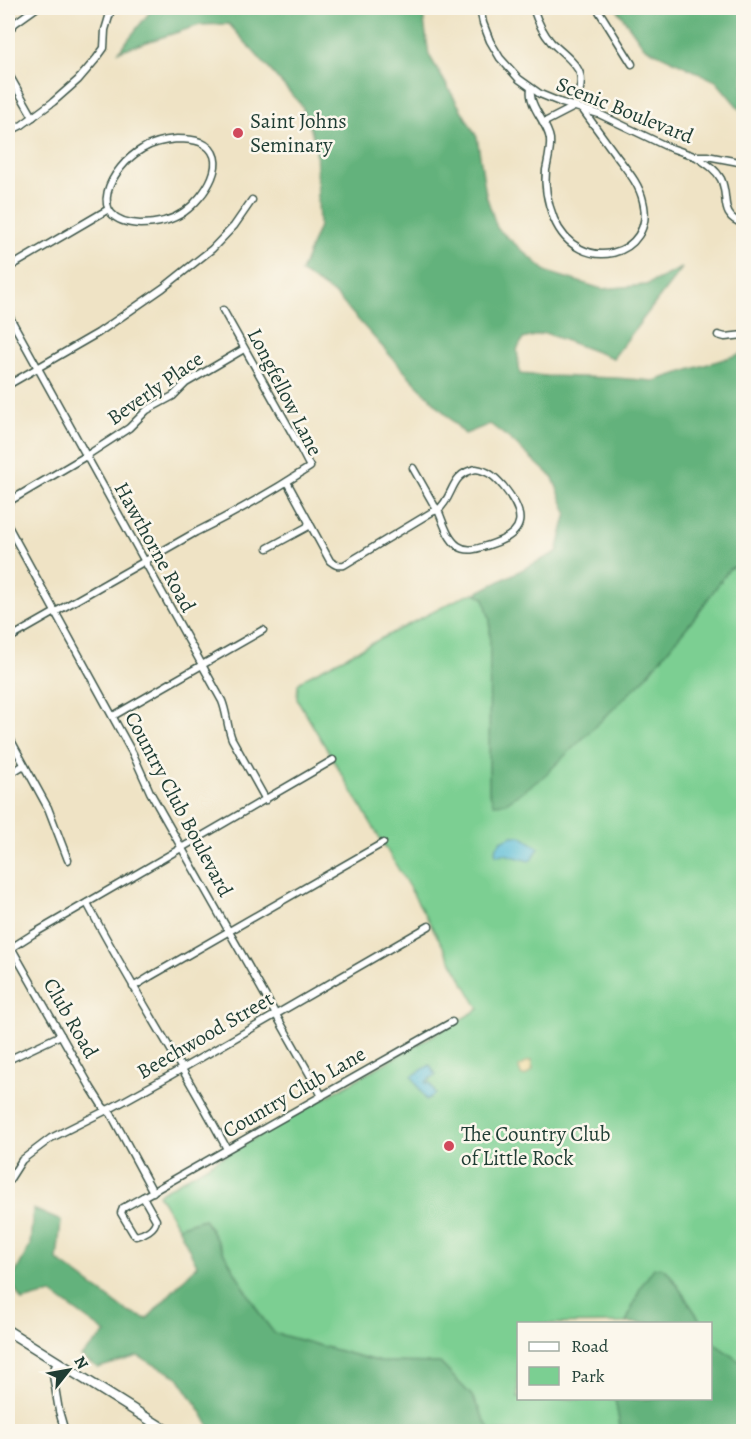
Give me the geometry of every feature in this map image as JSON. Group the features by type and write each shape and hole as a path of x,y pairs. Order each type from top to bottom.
{"main road":[{"path":"8,1332 169,1431"}],"street":[{"path":"8,32 15,23 36,8"},
{"path":"8,132 33,117 72,86 102,51 110,9 119,8"},
{"path":"480,8 496,52 513,73 531,88 531,98 549,134 546,190 557,226 568,240 580,249 597,254 614,253 628,245 640,232 645,216 644,203 634,180 583,110"},
{"path":"533,8 540,27 580,73 580,88 574,107 543,123"},
{"path":"597,8 632,64"},
{"path":"8,73 33,117"},
{"name":"Scenic Boulevard","path":"531,88 548,98 599,114 668,147 694,156 707,156 744,163"},
{"path":"177,139 199,142 211,151 215,163 212,179 201,197 181,214 164,221 140,224 122,221 108,210 107,196 113,178 125,162 141,149 162,141 177,139"},
{"path":"694,156 711,167 720,177 730,216 744,224"},
{"path":"8,385 98,333 178,277 212,249 234,226 252,201"},
{"path":"8,268 108,210"},
{"name":"Longfellow Lane","path":"223,310 310,467 287,482"},
{"name":"Hawthorne Road","path":"8,314 202,665 223,705 232,739 266,800"},
{"path":"718,335 725,337 744,335"},
{"name":"Beverly Place","path":"8,502 129,428 147,410 173,396 186,383 244,350"},
{"path":"8,639 287,482 334,565 344,565 438,510 457,479 467,471 482,470 495,477 511,497 518,508 519,521 514,532 505,540 475,549 460,548 445,528 438,510 413,468"},
{"path":"268,548 307,527 309,522"},
{"name":"Country Club Boulevard","path":"8,526 113,716 150,792 322,1096"},
{"path":"113,716 263,630"},
{"path":"8,735 48,808 68,860"},
{"path":"9,947 333,760"},
{"path":"8,775 24,765"},
{"path":"133,987 383,843"},
{"path":"87,903 114,956 182,1068 227,1149"},
{"name":"Beechwood Street","path":"8,1182 22,1160 43,1142 182,1068 429,926"},
{"name":"Club Road","path":"9,947 106,1110"},
{"name":"Country Club Lane","path":"143,1197 156,1223 136,1236 121,1213 121,1210 128,1205 452,1022"},
{"path":"8,1060 61,1035"},
{"path":"106,1110 111,1114 153,1192"},
{"path":"57,1363 53,1371 54,1380 65,1431"},
{"path":"54,1380 64,1376 69,1370"}],"green space":[{"path":"153,8 422,8 429,55 477,137 486,195 497,228 547,272 602,289 646,285 682,268 613,358 545,333 523,339 517,350 520,374 654,381 743,353 743,563 729,569 695,617 643,680 543,777 506,803 494,804 489,792 490,620 484,598 476,593 557,552 567,513 553,478 490,424 465,434 336,295 301,272 319,226 316,144 302,106 229,24 200,25 119,51"},
{"path":"616,8 743,8 743,113 716,81 644,47"},
{"name":"The Country Club of Little Rock","path":"743,563 743,1364 715,1344 712,1339 712,1322 701,1322 669,1273 641,1286 626,1322 517,1322 517,1400 615,1400 621,1431 490,1431 472,1396 440,1363 380,1362 274,1333 261,1316 204,1219 178,1227 158,1194 479,1009 297,699 298,684 306,677 466,595 476,593 484,598 490,620 489,792 643,680 695,617 729,569"},
{"path":"33,1209 61,1221 57,1260 128,1312 147,1319 197,1265 178,1227 204,1219 261,1316 274,1333 380,1362 440,1363 472,1396 490,1431 212,1431 178,1377 138,1356 98,1368 81,1356 106,1333 51,1293 22,1301 11,1282 30,1245"},
{"path":"661,1267 669,1273 701,1322 626,1322 641,1286 654,1268"},
{"path":"712,1339 715,1344 743,1364 743,1431 621,1431 615,1400 712,1400"}],"sand":[{"path":"531,1061 533,1070 522,1076 519,1067"}],"water":[{"path":"512,836 521,836 539,848 532,859 529,861 505,854 496,855 495,849 501,841"},
{"path":"430,1065 436,1075 425,1082 427,1084 429,1082 436,1094 426,1100 412,1076"}],"place":[{"name":"Saint Johns Seminary","path":"238,133"},
{"name":"The Country Club of Little Rock","path":"449,1146"}]}
